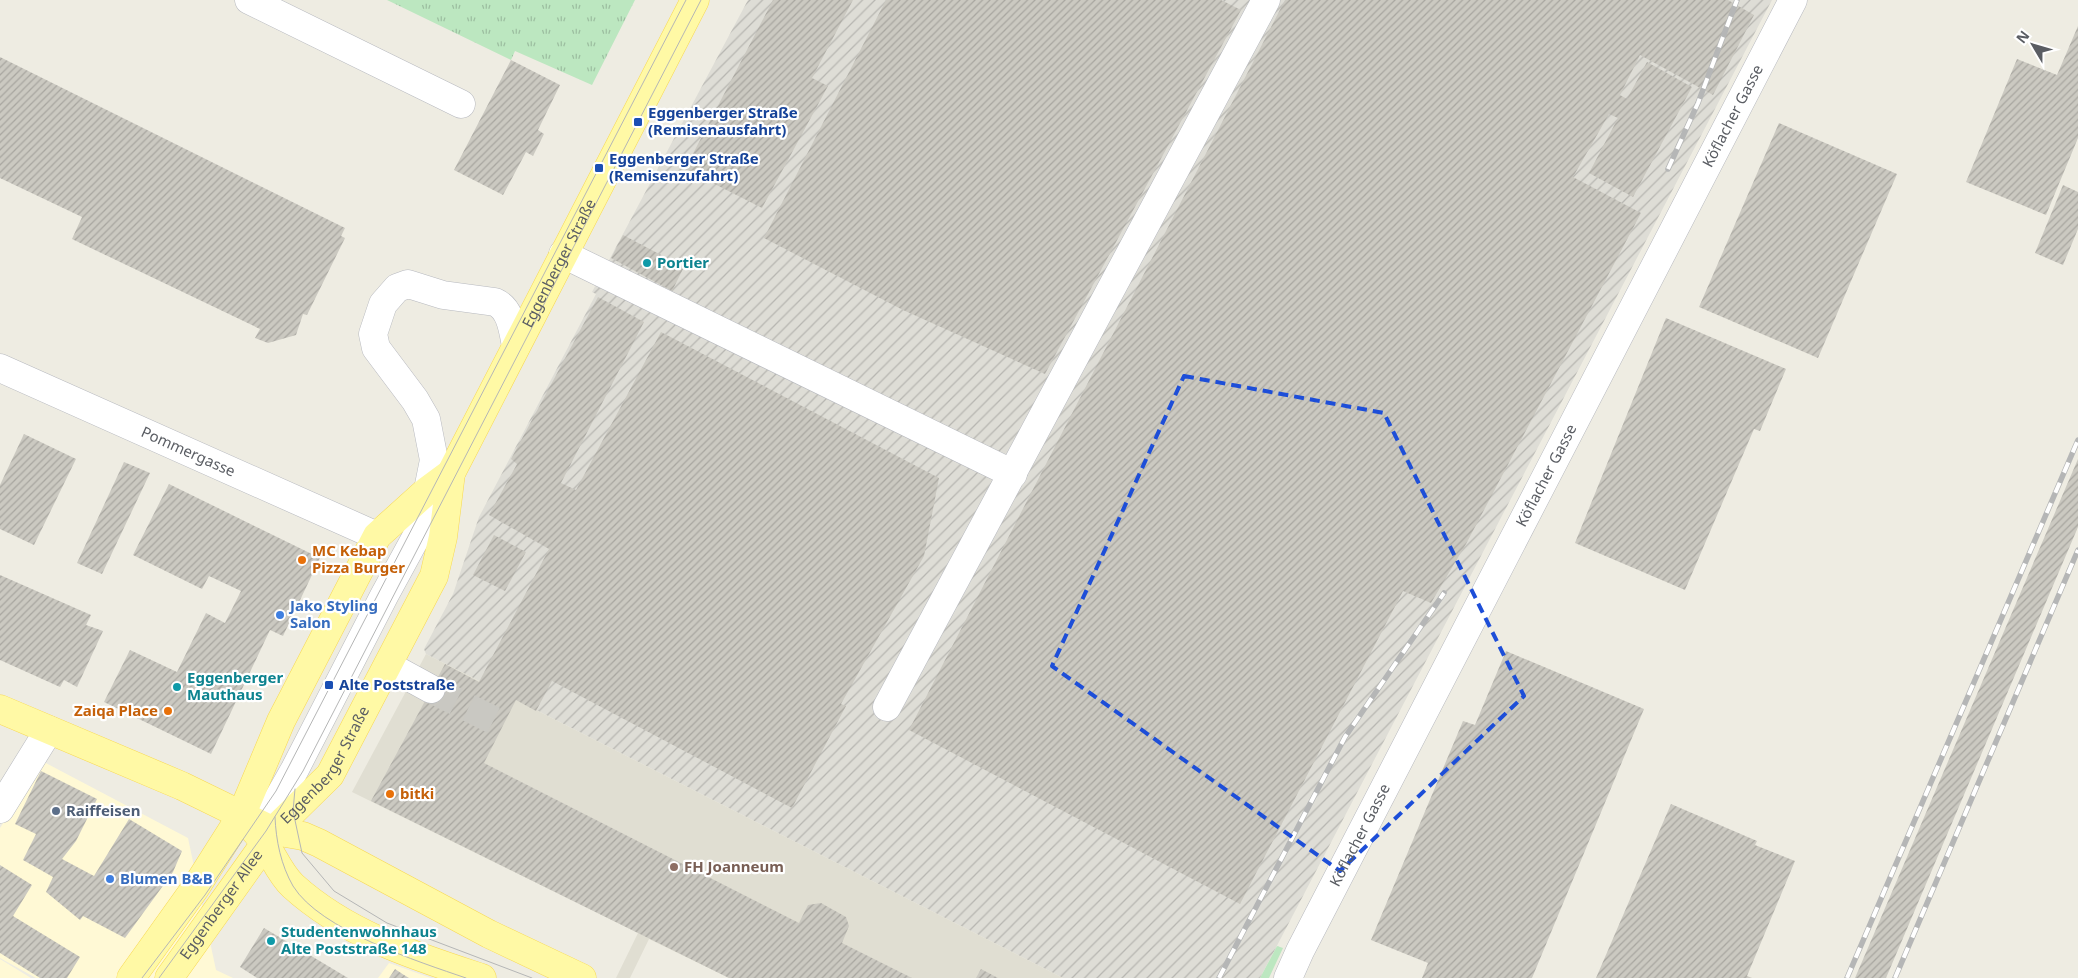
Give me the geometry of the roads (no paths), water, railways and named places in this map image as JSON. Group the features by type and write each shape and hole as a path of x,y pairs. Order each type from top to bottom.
{"main road":[{"name":"Eggenberger Straße","path":"260,830 330,775 389,666 434,576 443,537 451,473 695,0"},
{"name":"Eggenberger Straße","path":"260,830 281,721 377,536 428,490 451,473"},
{"path":"0,709 182,786 260,830 302,836 319,843 477,928 582,978"},
{"path":"260,830 280,873 326,913 365,936 467,976"},
{"name":"Eggenberger Allee","path":"131,978 196,888 260,830"},
{"name":"Eggenberger Allee","path":"169,978 260,830"}],"street":[{"path":"249,0 461,104"},
{"path":"887,706 1266,0"},
{"name":"Köflacher Gasse","path":"1288,978 1300,951 1793,0"},
{"path":"564,254 1013,474"},
{"path":"428,490 434,460 426,419 415,400 376,348 373,334 383,304 397,288 408,284 422,286 443,295 495,302 500,304 508,315 516,346"},
{"name":"Pommergasse","path":"0,368 377,536"},
{"path":"260,830 295,770 384,596 451,473"},
{"path":"389,666 431,689"},
{"path":"0,809 49,730"},
{"name":"Köflacher Gasse","path":"1295,978 1300,951"}],"tunnel":[{"path":"431,689 503,725"}],"tram line":[{"path":"142,978 205,895 276,791 686,0"},
{"path":"159,978 266,831 303,771 701,0"},
{"path":"295,789 293,811 302,853 334,891 387,923 532,978"},
{"path":"275,817 278,844 285,870 293,886 306,902 325,917 372,942 466,978"}],"railway":[{"path":"1668,169 1698,103 1737,0"},
{"path":"1847,978 2078,440"},
{"path":"1895,978 2078,550"},
{"path":"1219,978 1345,737 1444,593"}],"place":[{"name":"Eggenberger Straße (Remisenausfahrt)","path":"638,122"},
{"name":"Eggenberger Straße (Remisenzufahrt)","path":"599,168"},
{"name":"Portier","path":"647,263"},
{"name":"MC Kebap Pizza Burger","path":"302,560"},
{"name":"Jako Styling Salon","path":"280,615"},
{"name":"Alte Poststraße","path":"329,685"},
{"name":"Eggenberger Mauthaus","path":"177,687"},
{"name":"Zaiqa Place","path":"168,711"},
{"name":"bitki","path":"390,794"},
{"name":"Raiffeisen","path":"56,811"},
{"name":"FH Joanneum","path":"674,867"},
{"name":"Blumen B&B","path":"110,879"},
{"name":"Studentenwohnhaus Alte Poststraße 148","path":"271,941"}]}
